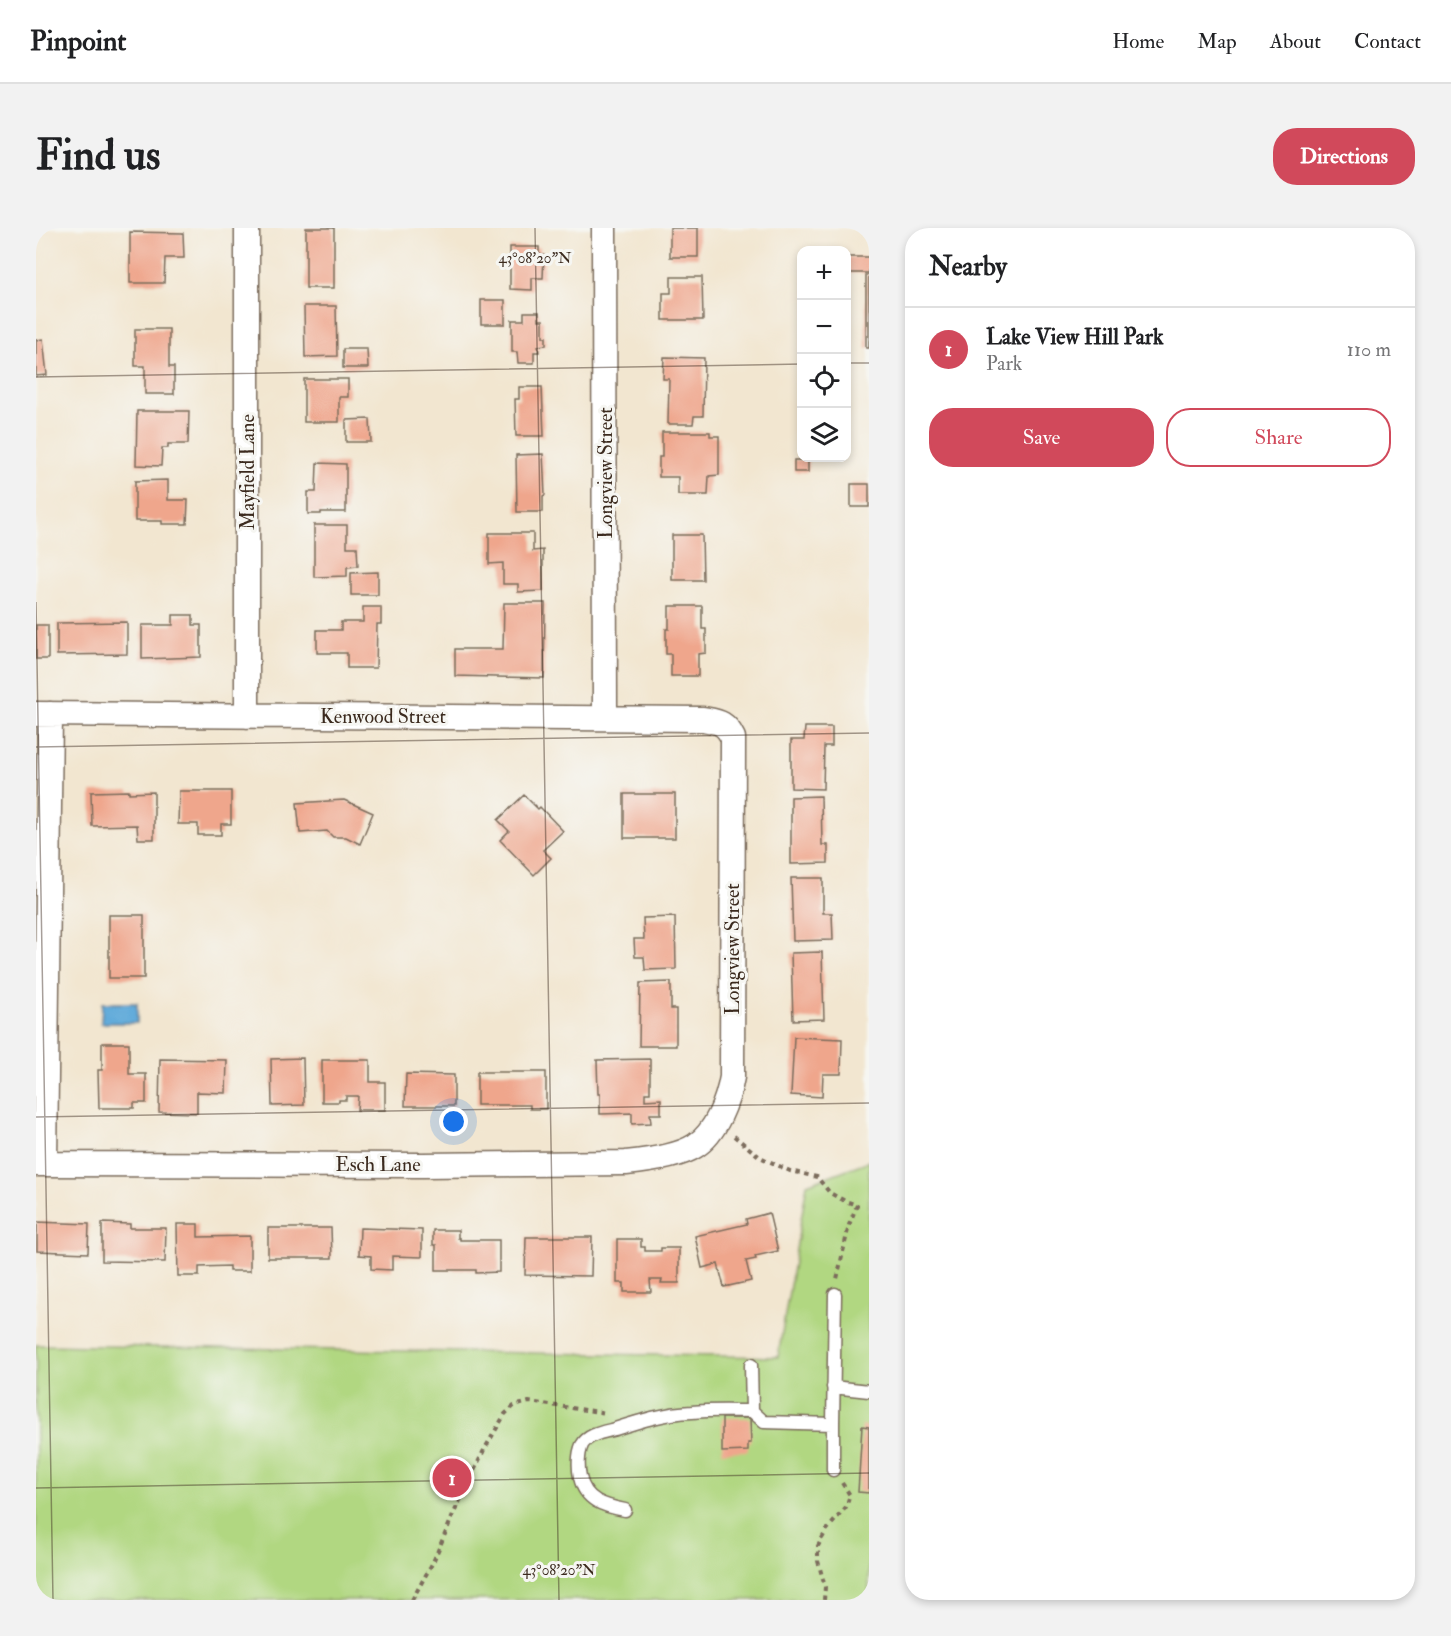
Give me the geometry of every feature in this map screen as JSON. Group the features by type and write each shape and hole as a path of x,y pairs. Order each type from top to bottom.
{"street":[{"name":"Mayfield Lane","path":"247,228 247,716"},
{"name":"Longview Street","path":"604,228 605,717"},
{"name":"Kenwood Street","path":"43,714 703,719 717,722 728,728"},
{"path":"41,1164 43,714"},
{"name":"Longview Street","path":"715,1123 725,1105 732,1077 733,738 728,728"},
{"name":"Esch Lane","path":"41,1164 423,1165 626,1162 650,1160 694,1148 715,1123"}],"lane":[{"path":"832,1470 835,1294"},
{"path":"751,1365 752,1411"},
{"path":"833,1387 869,1391"},
{"path":"625,1510 605,1506 590,1497 582,1487 579,1474 580,1455 583,1444 592,1436 653,1417 691,1412 752,1411 764,1422 833,1424"}],"path":[{"path":"715,1123 760,1157 790,1171 817,1177 830,1193 857,1205 849,1225 835,1294"},
{"path":"412,1600 433,1562 484,1450 505,1414 514,1406 529,1402 611,1413"},
{"path":"824,1600 825,1587 818,1561 818,1546 826,1531 846,1507 850,1495 832,1470"}],"green space":[{"path":"869,1161 869,1600 36,1600 36,1345 778,1357 807,1184"}],"water":[{"path":"102,1003 137,1003 137,1023 101,1023"}],"building":[{"path":"306,228 334,228 334,288 306,288"},
{"path":"670,228 698,228 698,257 670,257"},
{"path":"130,232 183,233 184,258 165,258 164,283 130,283"},
{"path":"510,247 539,247 539,254 544,255 543,278 532,278 532,290 510,289"},
{"path":"851,257 869,257 869,273 851,273"},
{"path":"866,275 869,275 869,348 866,348"},
{"path":"671,277 702,277 703,320 663,320 663,293 671,293"},
{"path":"481,300 505,300 505,324 481,324"},
{"path":"304,306 336,306 337,356 305,357"},
{"path":"524,312 539,312 539,320 543,320 543,337 546,337 546,345 538,346 539,352 534,352 534,363 518,363 517,352 512,352 512,320 524,320"},
{"path":"135,329 169,329 169,367 174,367 174,394 145,394 145,366 135,366"},
{"path":"43,339 47,375 36,376 36,340"},
{"path":"343,349 367,349 368,368 343,368"},
{"path":"664,357 704,358 703,416 694,416 693,424 668,424 669,379 663,379"},
{"path":"304,379 348,379 348,397 339,397 339,422 304,422"},
{"path":"519,387 542,387 544,436 516,436 515,399 519,399"},
{"path":"137,411 189,411 188,444 168,444 168,448 162,448 161,466 136,465"},
{"path":"370,419 371,442 346,442 346,420"},
{"path":"662,432 710,432 710,436 719,436 719,475 709,476 708,495 678,495 678,477 659,477"},
{"path":"543,454 545,495 543,496 543,512 517,512 516,455"},
{"path":"794,460 808,462 808,472 794,472"},
{"path":"317,463 346,464 346,512 308,514 308,492 316,492"},
{"path":"168,480 168,500 188,500 187,524 135,521 135,481"},
{"path":"851,484 869,484 869,507 851,507"},
{"path":"314,525 347,525 347,547 357,547 358,566 347,567 347,576 314,577"},
{"path":"489,533 533,533 533,551 543,550 543,591 518,592 518,584 503,584 503,563 489,564"},
{"path":"672,535 702,535 703,580 672,580"},
{"path":"378,572 378,595 351,595 351,573"},
{"path":"504,603 545,603 544,678 455,676 455,649 503,649"},
{"path":"669,606 702,606 702,629 706,629 706,653 698,654 698,676 671,676 671,654 666,654"},
{"path":"363,607 381,607 381,624 377,624 376,668 347,668 347,653 317,653 317,630 341,630 341,622 363,622"},
{"path":"173,615 193,615 193,625 201,625 201,657 142,659 142,625 173,625"},
{"path":"127,622 127,654 57,655 57,623"},
{"path":"36,625 48,625 48,659 36,659"},
{"path":"805,727 832,727 832,746 824,746 823,789 791,788 791,740 804,740"},
{"path":"129,791 129,793 154,792 154,839 138,839 137,825 92,826 91,792"},
{"path":"179,791 231,791 231,824 221,824 221,835 198,835 198,824 178,824"},
{"path":"624,794 675,794 675,838 624,838"},
{"path":"524,795 538,809 540,807 563,831 543,850 551,858 534,875 500,840 509,831 498,820"},
{"path":"821,796 822,845 828,845 828,863 791,864 791,797"},
{"path":"344,800 373,813 360,844 346,837 333,837 327,831 300,833 297,803"},
{"path":"791,878 823,878 823,913 832,913 833,940 793,941"},
{"path":"109,915 144,915 144,978 109,978"},
{"path":"675,917 676,969 645,970 644,957 635,957 634,939 644,939 643,918"},
{"path":"822,952 824,1019 793,1020 791,953"},
{"path":"671,982 671,1009 676,1009 676,1046 639,1046 640,983"},
{"path":"794,1037 842,1039 841,1074 823,1074 822,1097 791,1095"},
{"path":"102,1043 129,1043 129,1074 146,1074 146,1103 134,1103 134,1108 99,1108 98,1070 102,1070"},
{"path":"303,1058 304,1105 272,1106 271,1059"},
{"path":"160,1059 227,1060 226,1093 197,1092 197,1113 159,1112"},
{"path":"650,1059 650,1093 645,1093 645,1100 661,1099 661,1114 650,1114 651,1123 632,1124 632,1113 600,1114 597,1060"},
{"path":"322,1060 370,1060 370,1082 385,1082 385,1110 357,1110 358,1096 346,1096 346,1100 339,1100 339,1102 322,1102"},
{"path":"477,1072 546,1072 546,1109 530,1109 530,1105 477,1105"},
{"path":"406,1074 454,1075 454,1106 405,1106"},
{"path":"769,1213 778,1251 755,1256 756,1259 746,1261 751,1281 724,1287 718,1264 702,1268 695,1236 747,1224 746,1219"},
{"path":"37,1222 89,1224 88,1253 37,1251"},
{"path":"102,1223 130,1224 130,1228 166,1228 165,1262 102,1261"},
{"path":"177,1224 198,1224 198,1237 250,1236 250,1271 229,1271 229,1266 199,1267 199,1276 178,1276"},
{"path":"268,1228 331,1228 332,1258 268,1258"},
{"path":"360,1228 422,1230 422,1257 392,1256 392,1270 371,1269 371,1256 359,1255"},
{"path":"433,1230 458,1230 460,1240 499,1240 499,1272 436,1270 436,1245 433,1245"},
{"path":"526,1237 592,1237 591,1276 525,1275"},
{"path":"617,1239 641,1239 641,1247 645,1247 645,1251 679,1248 679,1283 661,1283 662,1280 650,1280 651,1292 624,1292 624,1283 617,1283"},
{"path":"722,1418 750,1418 751,1443 748,1443 748,1451 722,1452"},
{"path":"862,1426 869,1427 869,1493 858,1492"}],"place":[{"name":"Lake View Hill Park","path":"452,1478"}]}
